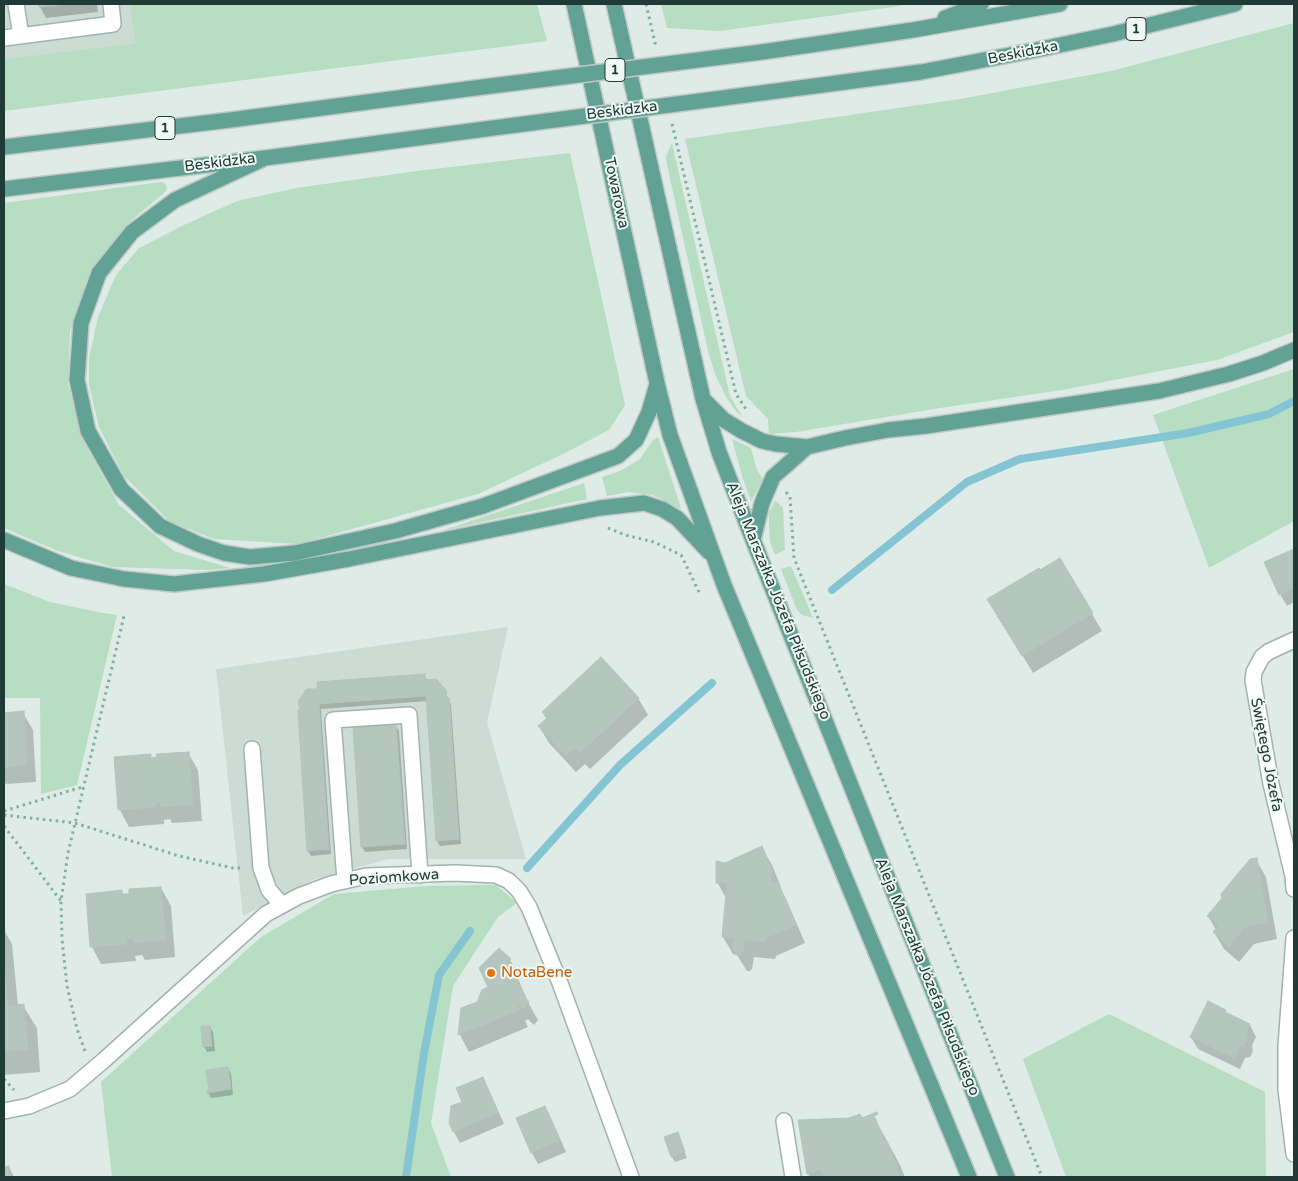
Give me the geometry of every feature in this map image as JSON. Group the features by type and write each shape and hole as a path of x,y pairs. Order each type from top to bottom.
{"main road":[{"name":"Towarowa","path":"574,4 657,382"},
{"name":"Aleja Marszałka Józefa Piłsudskiego","path":"614,4 703,398 719,452 1007,1177"},
{"path":"913,30 981,4"},
{"name":"1","path":"4,147 762,52 913,30 1060,4"},
{"name":"Beskidzka","path":"4,189 265,158 921,72 1113,34 1235,4"},
{"path":"265,158 175,200 132,232 99,273 81,323 77,380 88,430 121,489 160,526 198,544 224,553 250,558 296,553 395,531 484,506 618,456 636,440 649,412 657,382"},
{"path":"703,398 724,420 762,441 807,447 888,430 1159,391 1229,374 1294,350"},
{"path":"657,382 670,435 743,631 969,1177"},
{"path":"753,540 762,504 774,477 807,447"},
{"path":"4,540 71,568 124,579 174,584 264,574 349,559 600,508 644,503 662,509 678,518 715,558"}],"street":[{"path":"4,38 113,24 111,4"},
{"path":"12,11 21,36"},
{"name":"Świętego Józefa","path":"1294,640 1268,652 1262,657 1252,680 1271,784 1294,880"},
{"path":"345,881 333,720 408,715 420,875"},
{"path":"252,749 261,868 269,890 282,905"},
{"name":"Poziomkowa","path":"4,1111 28,1106 70,1089 266,914 299,896 331,884 366,876 455,873 496,875 509,881 519,891 529,907 560,983 631,1177"},
{"path":"1294,938 1286,1046 1286,1088 1294,1154"},
{"path":"784,1121 793,1177"}],"path":[{"path":"678,152 736,394 746,409"},
{"path":"774,477 790,497 794,558 1042,1177"},
{"path":"605,527 635,538 654,542 681,555 700,594"},
{"path":"92,1071 78,1029 67,986 62,939 61,901 68,853 124,616"},
{"path":"4,811 83,787"},
{"path":"4,815 75,823 179,856 237,868"},
{"path":"4,826 61,901"}],"shaded area":[{"path":"4,4 130,4 135,43 4,59"},
{"path":"508,627 487,723 526,859 389,859 312,880 243,916 216,669"}],"green space":[{"path":"130,4 537,4 547,41 4,111 4,59 135,43"},
{"path":"661,4 910,4 720,31 667,28"},
{"path":"1294,23 1294,332 1217,360 1062,390 796,432 769,434 768,419 746,396 685,139 960,99 1111,71"},
{"path":"672,143 730,396 743,418 734,409 725,395 715,374 708,351 667,165 666,156"},
{"path":"570,153 625,405 609,430 478,494 298,544 214,539 169,521 124,476 99,427 89,385 89,358 98,317 116,275 139,248 237,201 296,188 417,171"},
{"path":"161,182 166,184 167,189 165,192 126,225 93,268 70,331 68,384 82,439 119,505 174,551 230,568 207,570 113,567 58,551 4,528 4,203"},
{"path":"1294,369 1294,521 1209,568 1153,415"},
{"path":"658,437 681,508 653,495 628,492 607,496 602,477 620,471 640,459 653,440"},
{"path":"732,439 751,448 757,470 763,479 751,501 742,476"},
{"path":"584,483 587,499 441,531"},
{"path":"775,500 783,508 785,550 775,555 770,542 769,513"},
{"path":"791,566 813,618 802,615 797,610 781,569"},
{"path":"4,584 50,602 117,615 77,785 41,794 40,698 4,698"},
{"path":"496,885 517,903 498,917 453,986 431,1123 451,1177 112,1177 101,1082 261,937 334,894 426,886"},
{"path":"1109,1014 1265,1092 1266,1177 1066,1177 1023,1059"}],"building":[{"path":"38,4 68,4 39,7"},
{"path":"1294,549 1294,588 1279,595 1264,562"},
{"path":"1060,558 1093,613 1022,656 987,599 1039,568 1040,570"},
{"path":"601,657 639,698 580,753 574,748 566,756 538,726 547,718 542,712"},
{"path":"425,674 425,680 436,679 446,690 447,698 449,698 459,839 436,841 426,696 319,704 329,849 307,851 298,701 307,689 317,689 317,682"},
{"path":"24,711 27,765 4,767 4,713"},
{"path":"396,724 405,844 361,847 353,727"},
{"path":"189,752 193,804 161,807 161,802 155,803 155,807 118,810 114,757 151,754 151,758 157,757 156,754"},
{"path":"762,846 772,869 771,882 778,882 796,925 766,938 766,942 745,940 743,951 740,954 736,954 733,949 734,939 722,937 727,883 716,883 716,861 725,863"},
{"path":"1257,858 1268,922 1245,927 1229,946 1213,932 1219,925 1207,916 1222,898 1221,894 1250,859"},
{"path":"161,887 166,940 134,943 133,938 126,939 127,944 90,947 86,894 122,890 122,894 129,894 129,889"},
{"path":"499,948 511,959 509,961 524,996 529,1002 523,1009 518,1003 520,1010 458,1035 461,1008 477,1002 482,990 488,987 479,968"},
{"path":"4,959 8,1006 24,1004 28,1049 4,1052"},
{"path":"1208,1001 1250,1024 1244,1046 1239,1047 1234,1058 1190,1037"},
{"path":"210,1026 212,1046 203,1047 201,1027"},
{"path":"228,1067 231,1089 207,1093 207,1090 209,1090 206,1070"},
{"path":"483,1077 498,1113 453,1132 449,1123 451,1106 462,1102 456,1088"},
{"path":"545,1106 560,1140 531,1153 516,1118"},
{"path":"877,1112 878,1114 874,1116 884,1142 887,1141 901,1177 824,1177 821,1169 807,1174 798,1120 849,1118 860,1114 862,1118"},
{"path":"678,1132 685,1152 671,1157 664,1137"},
{"path":"9,1166 10,1177 4,1177 4,1167"}],"waterway":[{"path":"832,590 967,482 1020,459 1188,433 1269,414 1294,401"},
{"path":"527,868 620,765 712,683"},
{"path":"406,1177 424,1053 439,975 470,931"}],"place":[{"name":"NotaBene","path":"491,973"}]}
